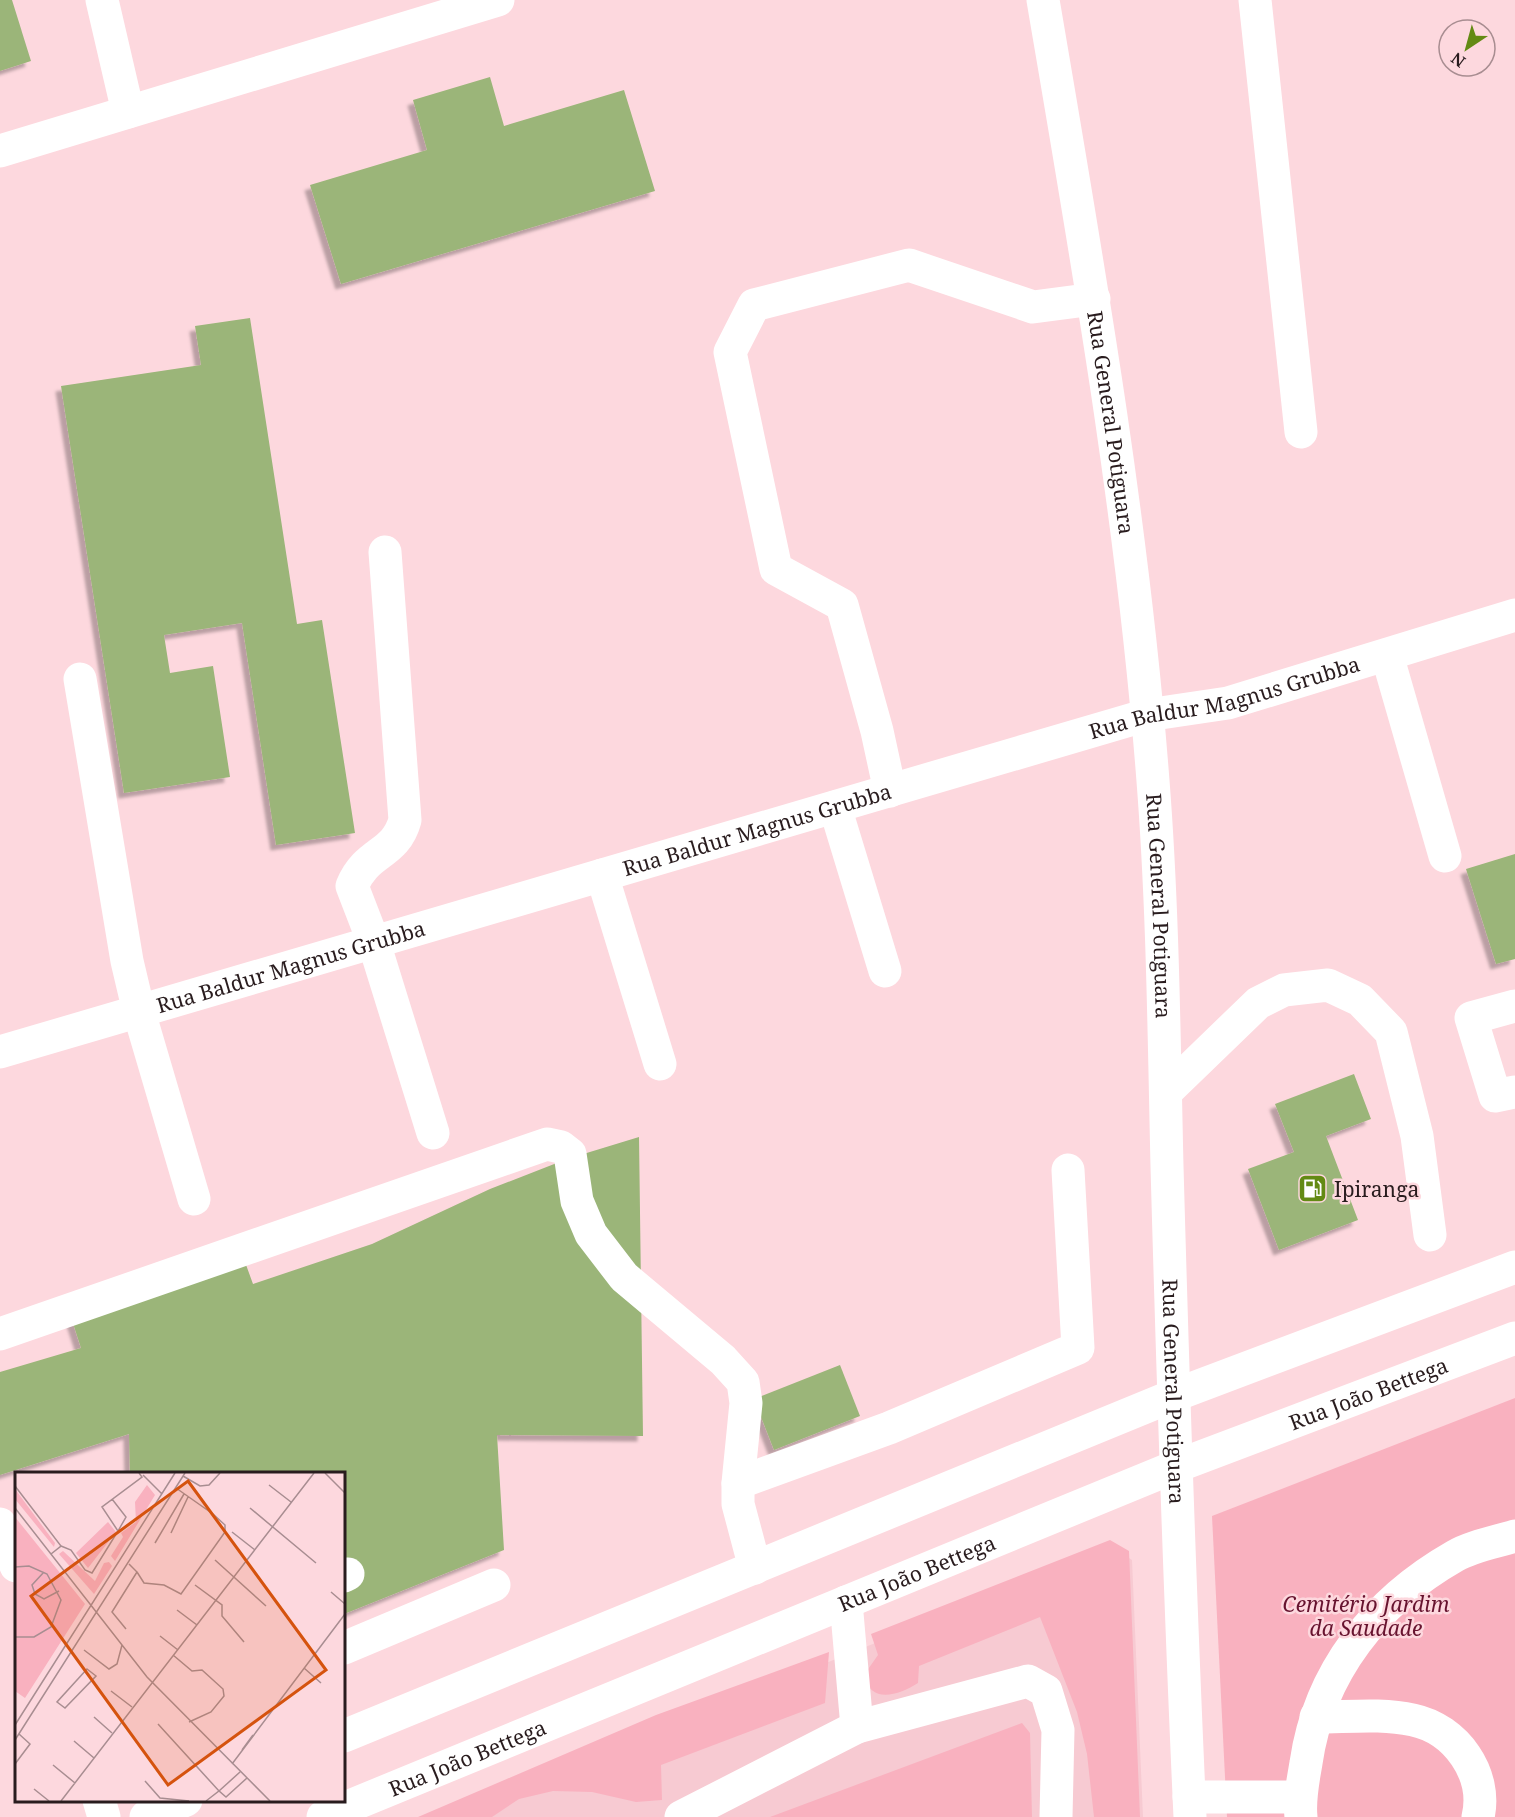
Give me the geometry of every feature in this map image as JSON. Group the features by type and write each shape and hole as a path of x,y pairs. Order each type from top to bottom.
{"main road":[{"path":"102,0 128,112"},
{"path":"0,151 498,0"},
{"name":"Rua General Potiguara","path":"1043,0 1094,299 1127,537 1147,715 1157,840 1189,1807"},
{"path":"1255,0 1300,432"},
{"path":"890,791 877,731 842,605 776,569 730,352 754,304 909,265 1033,307 1094,299"},
{"path":"385,552 405,820 401,834 391,846 368,860 352,886 374,942 433,1133"},
{"name":"Rua Baldur Magnus Grubba","path":"0,1053 1147,715 1228,703 1515,615"},
{"path":"1387,655 1445,856"},
{"path":"80,679 127,961 139,1012 194,1199"},
{"path":"835,807 885,971"},
{"path":"602,875 660,1064"},
{"path":"1166,1092 1258,1003 1284,990 1328,985 1360,1000 1391,1032 1417,1136 1430,1235"},
{"path":"1515,1006 1471,1018 1495,1096 1515,1092"},
{"path":"0,1334 547,1144 561,1147 570,1154 577,1201 591,1234 624,1277 723,1360 743,1382 746,1403 738,1504 755,1568"},
{"path":"738,1483 889,1428 1078,1348 1068,1170"},
{"path":"345,1736 1175,1395 1515,1267"},
{"name":"Rua João Bettega","path":"323,1817 1177,1466 1515,1338"},
{"path":"0,1524 15,1563"},
{"path":"1189,1807 1301,1807 1311,1728 1343,1658 1393,1599 1456,1555 1515,1536"},
{"path":"345,1647 494,1585"},
{"path":"846,1602 857,1727"},
{"path":"681,1817 857,1727 1028,1681 1046,1691 1059,1730 1056,1817"},
{"path":"1316,1717 1389,1716 1416,1720 1446,1736 1470,1760 1478,1781 1478,1817"},
{"path":"100,1802 104,1817"},
{"path":"146,1817 181,1802"}],"shaded area":[{"path":"1112,1547 1132,1560 1143,1817 446,1817"}],"green space":[{"name":"Cemitério Jardim da Saudade","path":"1515,1398 1515,1817 1227,1817 1212,1516"},
{"path":"1110,1540 1129,1551 1140,1817 1094,1817 1087,1754 1077,1712 1040,1617 919,1666 918,1683 902,1691 894,1694 879,1694 872,1691 867,1684 864,1675 878,1655 871,1634"},
{"path":"829,1652 825,1703 661,1765 662,1800 636,1802 592,1792 553,1791 519,1799 492,1817 418,1817 656,1715"},
{"path":"1022,1723 1030,1733 1032,1817 770,1817"}],"building":[{"path":"0,0 12,0 31,61 0,71"},
{"path":"490,77 504,126 624,90 655,191 341,284 310,185 427,150 413,100"},
{"path":"250,318 297,624 322,620 355,833 276,845 242,623 164,635 170,673 213,666 230,777 124,793 61,386 201,365 195,326"},
{"path":"1515,854 1515,959 1496,964 1466,869"},
{"path":"1354,1074 1371,1119 1326,1136 1358,1220 1279,1250 1248,1169 1294,1152 1275,1104"},
{"path":"639,1137 643,1436 497,1435 504,1550 345,1614 345,1472 130,1472 129,1434 0,1475 0,1372 81,1348 71,1317 245,1262 253,1284 372,1244 490,1189 567,1159"},
{"path":"840,1365 860,1416 774,1450 754,1399"}],"place":[{"name":"Ipiranga","path":"1313,1189"}]}
